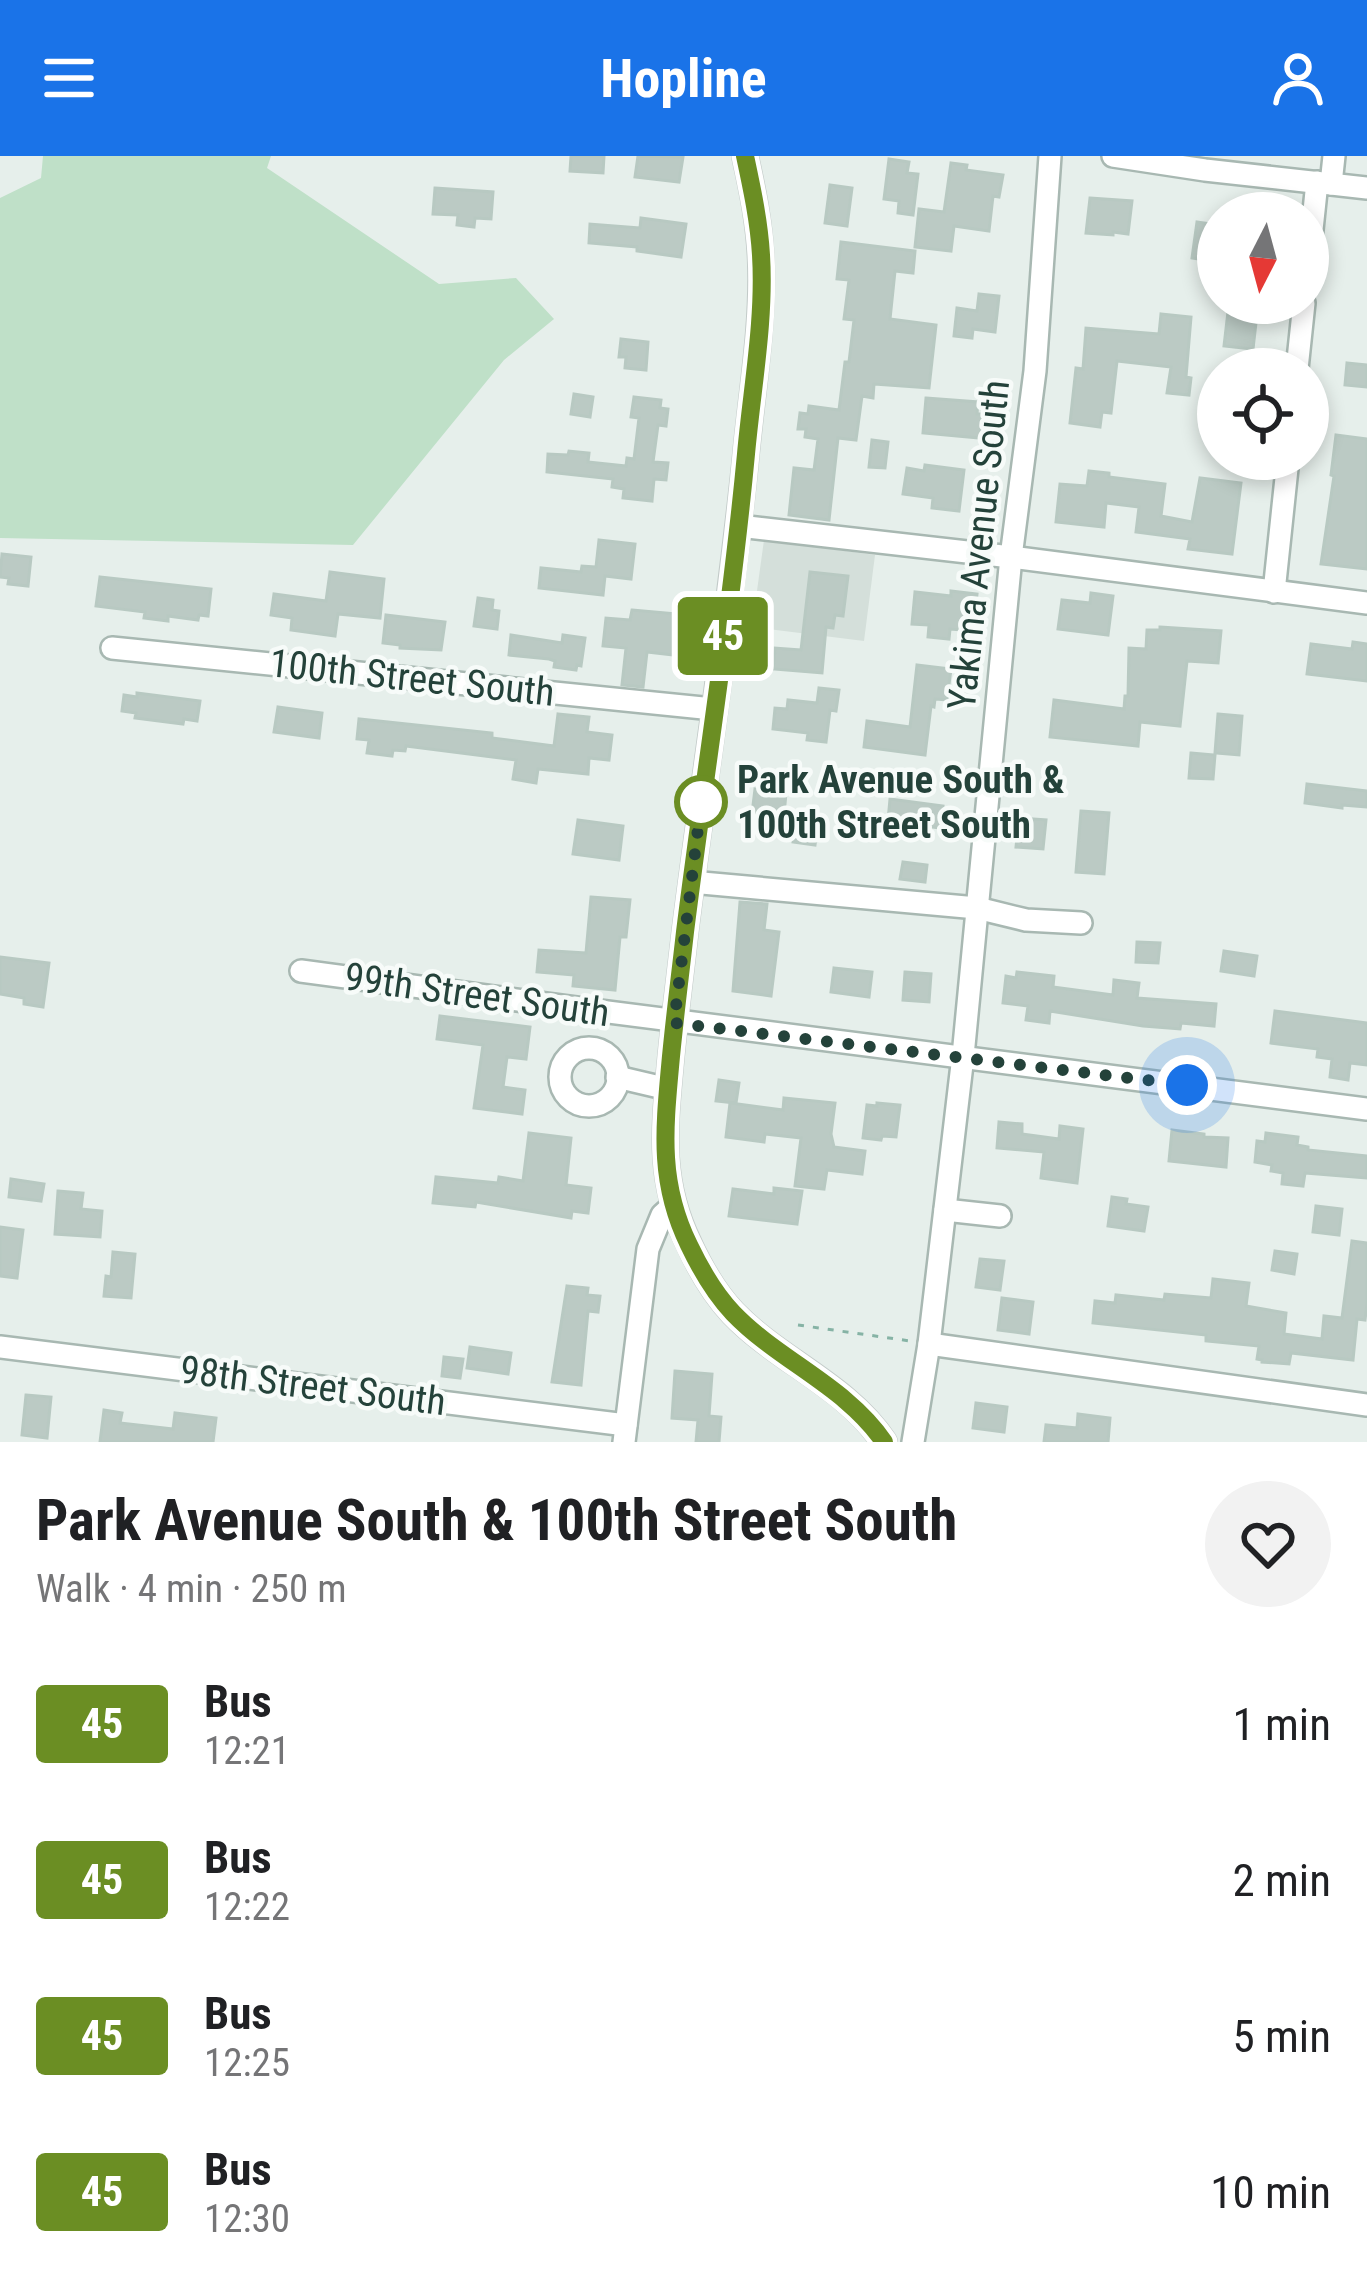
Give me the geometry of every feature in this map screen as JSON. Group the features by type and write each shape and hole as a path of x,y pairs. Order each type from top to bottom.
{"main road":[{"path":"745,156 757,211 761,271 739,526 674,1023 664,1156 672,1206 706,1277 730,1311 838,1393 866,1417 884,1442"}],"street":[{"name":"Yakima Avenue South","path":"913,1442 963,1056 1011,557 1035,371 1050,156"},
{"path":"1114,156 1367,188"},
{"path":"1322,192 1334,156"},
{"path":"1274,592 1286,480"},
{"path":"739,526 1367,603"},
{"name":"100th Street South","path":"112,648 713,709"},
{"path":"691,882 977,908 1026,920 1082,923"},
{"name":"99th Street South","path":"301,970 674,1023 1367,1109"},
{"path":"617,1077 668,1089"},
{"path":"625,1433 648,1249 662,1215 672,1206"},
{"path":"945,1210 1000,1216"},
{"path":"929,1344 1367,1405"},
{"name":"98th Street South","path":"0,1347 625,1433"}],"path":[{"path":"798,1325 929,1344"}],"shaded area":[{"path":"764,540 875,555 864,641 752,627"}],"green space":[{"path":"43,156 271,156 267,168 439,284 516,278 554,319 504,360 353,545 0,538 0,198 41,178"}],"building":[{"path":"571,156 604,156 603,173 570,171"},
{"path":"638,156 683,157 679,182 635,177"},
{"path":"889,159 909,162 907,173 918,174 913,215 898,213 899,201 884,199"},
{"path":"951,163 1003,175 999,197 993,196 989,231 954,226 951,251 915,247 919,209 944,212"},
{"path":"830,185 852,188 847,226 825,223"},
{"path":"435,188 493,192 491,219 475,218 474,227 457,225 458,215 433,214"},
{"path":"1090,198 1132,201 1128,234 1086,233"},
{"path":"641,218 686,224 681,257 589,243 590,224 640,228"},
{"path":"1197,222 1197,259 1192,258"},
{"path":"841,242 915,251 913,273 895,271 890,319 936,325 929,388 874,384 873,398 862,396 856,440 838,438 829,520 789,515 794,468 814,470 818,439 805,437 806,429 798,429 800,413 808,414 809,406 839,410 845,362 849,362 854,320 844,319 849,280 837,279"},
{"path":"979,294 999,296 995,332 973,329 972,338 954,336 957,308 977,311"},
{"path":"1161,314 1191,317 1189,395 1167,393 1171,367 1117,361 1111,413 1102,412 1100,427 1070,423 1076,368 1083,369 1086,328 1159,334"},
{"path":"1227,324 1256,324 1253,348 1224,346"},
{"path":"621,339 648,342 646,370 625,368 626,357 619,357"},
{"path":"1347,363 1367,365 1367,387 1345,385"},
{"path":"574,394 593,397 590,417 571,414"},
{"path":"634,397 661,400 660,408 668,409 666,426 658,425 653,462 668,463 666,480 654,479 652,501 623,498 624,489 612,487 613,479 547,472 548,454 568,455 569,451 589,453 588,462 626,466 627,458 634,459 639,418 631,417"},
{"path":"926,398 978,402 980,438 923,433"},
{"path":"1336,435 1367,439 1367,569 1321,564"},
{"path":"872,440 888,442 885,468 869,467"},
{"path":"925,465 964,470 959,511 932,508 933,498 903,494 907,468 924,471"},
{"path":"1089,471 1165,484 1161,516 1192,522 1200,480 1241,483 1232,554 1188,549 1190,539 1136,532 1139,507 1106,503 1104,527 1056,522 1060,484 1087,486"},
{"path":"599,540 635,544 631,579 605,576 603,595 539,588 541,568 581,572 582,566 596,567"},
{"path":"2,554 31,557 28,586 8,584 9,578 0,577"},
{"path":"330,572 384,579 380,618 338,614 335,636 291,630 292,618 271,615 274,594 326,601"},
{"path":"810,572 848,576 843,616 835,615 833,628 826,627 822,673 773,669 775,648 801,650"},
{"path":"100,577 211,589 208,616 199,615 198,620 168,616 168,621 144,618 145,612 96,606"},
{"path":"951,591 977,594 973,631 950,629 949,639 928,637 929,625 912,624 915,592 951,596"},
{"path":"1091,593 1113,596 1108,635 1058,629 1062,600 1090,603"},
{"path":"478,598 493,600 492,610 499,611 497,629 474,626"},
{"path":"632,610 678,614 674,655 647,652 643,687 622,685 626,648 603,646 606,618 630,620"},
{"path":"386,615 445,622 441,650 383,643"},
{"path":"1147,630 1221,631 1218,663 1187,661 1180,726 1140,722 1138,746 1050,737 1054,700 1124,709 1129,648 1146,649"},
{"path":"511,635 562,643 563,635 585,638 581,666 576,670 554,667 555,661 549,659 509,655"},
{"path":"1353,642 1367,644 1367,681 1307,674 1311,644 1352,649"},
{"path":"917,665 951,669 947,700 935,699 931,706 925,755 864,747 867,721 910,727"},
{"path":"819,688 839,690 836,711 830,710 826,742 807,740 808,733 773,729 775,708 787,709 788,700 817,703"},
{"path":"137,693 200,701 197,721 184,719 183,724 135,718 136,713 122,711 124,695 137,697"},
{"path":"278,707 322,713 319,738 274,732"},
{"path":"558,714 589,717 587,732 612,735 609,760 589,758 588,774 538,769 536,783 513,779 516,760 406,746 405,751 393,750 392,756 367,753 369,740 357,739 359,719 492,733 492,738 554,746"},
{"path":"1218,714 1242,716 1239,755 1215,753"},
{"path":"1191,753 1215,755 1213,779 1189,778"},
{"path":"1307,784 1367,791 1367,807 1305,803"},
{"path":"755,789 786,793 783,826 751,822"},
{"path":"890,799 943,806 940,828 888,821"},
{"path":"1081,811 1109,813 1104,874 1076,872"},
{"path":"1019,818 1046,820 1043,849 1016,847"},
{"path":"578,820 623,826 619,860 573,854"},
{"path":"795,822 818,824 815,845 793,842"},
{"path":"903,862 927,865 925,882 900,879"},
{"path":"591,897 630,900 626,937 620,937 615,990 573,986 574,975 537,972 539,950 586,953"},
{"path":"740,902 767,904 764,930 779,932 771,996 733,991"},
{"path":"1137,942 1160,943 1158,963 1136,962"},
{"path":"1224,951 1257,956 1254,976 1221,971"},
{"path":"0,957 49,963 43,1007 0,994"},
{"path":"834,968 872,972 869,997 831,992"},
{"path":"905,972 931,974 929,1002 903,1000"},
{"path":"1017,972 1054,976 1053,987 1113,995 1114,980 1139,983 1137,998 1216,1004 1214,1026 1143,1026 1050,1011 1049,1023 1026,1020 1028,1006 1003,1003 1006,976 1016,978"},
{"path":"1275,1011 1367,1023 1367,1065 1350,1063 1348,1080 1330,1077 1332,1059 1317,1057 1318,1049 1271,1043"},
{"path":"440,1016 530,1027 526,1059 507,1057 503,1087 525,1090 522,1114 474,1108 483,1045 437,1039"},
{"path":"719,1080 739,1083 736,1103 716,1101"},
{"path":"784,1098 835,1103 834,1147 865,1151 862,1174 827,1170 824,1189 795,1186 801,1138 765,1134 764,1142 726,1137 730,1103 783,1110"},
{"path":"867,1105 900,1105 896,1137 863,1138"},
{"path":"999,1122 1022,1124 1022,1134 1059,1139 1060,1126 1083,1129 1077,1183 1041,1178 1044,1152 997,1148"},
{"path":"1172,1130 1228,1138 1226,1167 1169,1161"},
{"path":"529,1133 571,1138 566,1185 591,1188 588,1213 572,1211 571,1218 476,1202 475,1207 433,1203 436,1177 523,1181"},
{"path":"1266,1133 1298,1137 1297,1145 1308,1150 1367,1156 1367,1178 1305,1173 1303,1186 1282,1184 1283,1173 1255,1162 1257,1141 1265,1142"},
{"path":"11,1179 44,1184 41,1201 9,1197"},
{"path":"774,1188 802,1191 797,1224 729,1216 733,1189 774,1194"},
{"path":"58,1191 83,1193 81,1209 102,1211 100,1237 55,1234"},
{"path":"1112,1197 1148,1207 1144,1231 1108,1226"},
{"path":"1316,1206 1342,1209 1339,1235 1313,1232"},
{"path":"0,1227 23,1230 17,1278 0,1276"},
{"path":"1352,1241 1367,1243 1367,1304 1365,1320 1357,1319 1353,1360 1291,1353 1289,1364 1262,1362 1257,1359 1259,1346 1206,1341 1206,1335 1093,1323 1095,1301 1115,1303 1116,1295 1211,1298 1213,1279 1249,1283 1246,1306 1286,1313 1284,1334 1322,1339 1324,1316 1342,1318"},
{"path":"1275,1251 1297,1254 1294,1274 1272,1270"},
{"path":"113,1252 135,1254 131,1298 104,1296"},
{"path":"980,1259 1004,1261 1000,1290 976,1287"},
{"path":"567,1286 588,1288 587,1295 600,1296 598,1312 588,1311 581,1385 552,1382"},
{"path":"1002,1298 1033,1302 1029,1334 998,1330"},
{"path":"470,1347 511,1353 508,1374 467,1368"},
{"path":"444,1357 463,1359 460,1378 442,1376"},
{"path":"675,1371 712,1374 709,1416 721,1417 719,1442 696,1442 698,1420 672,1418"},
{"path":"26,1395 51,1397 47,1438 22,1435"},
{"path":"976,1403 1007,1407 1004,1432 973,1428"},
{"path":"104,1410 122,1413 120,1423 173,1429 175,1413 216,1418 213,1442 100,1442"},
{"path":"1078,1414 1110,1418 1108,1442 1044,1442 1046,1425 1077,1428"}],"bus line":[{"name":"45","path":"745,156 757,211 760,299 739,523 674,1023 664,1156 672,1206 688,1244 730,1311 838,1393 866,1417 884,1442"}],"place":[{"name":"Park Avenue South & 100th Street South","path":"701,802"}],"route":[{"path":"701,802 702,796 674,1023 1187,1085"}]}
